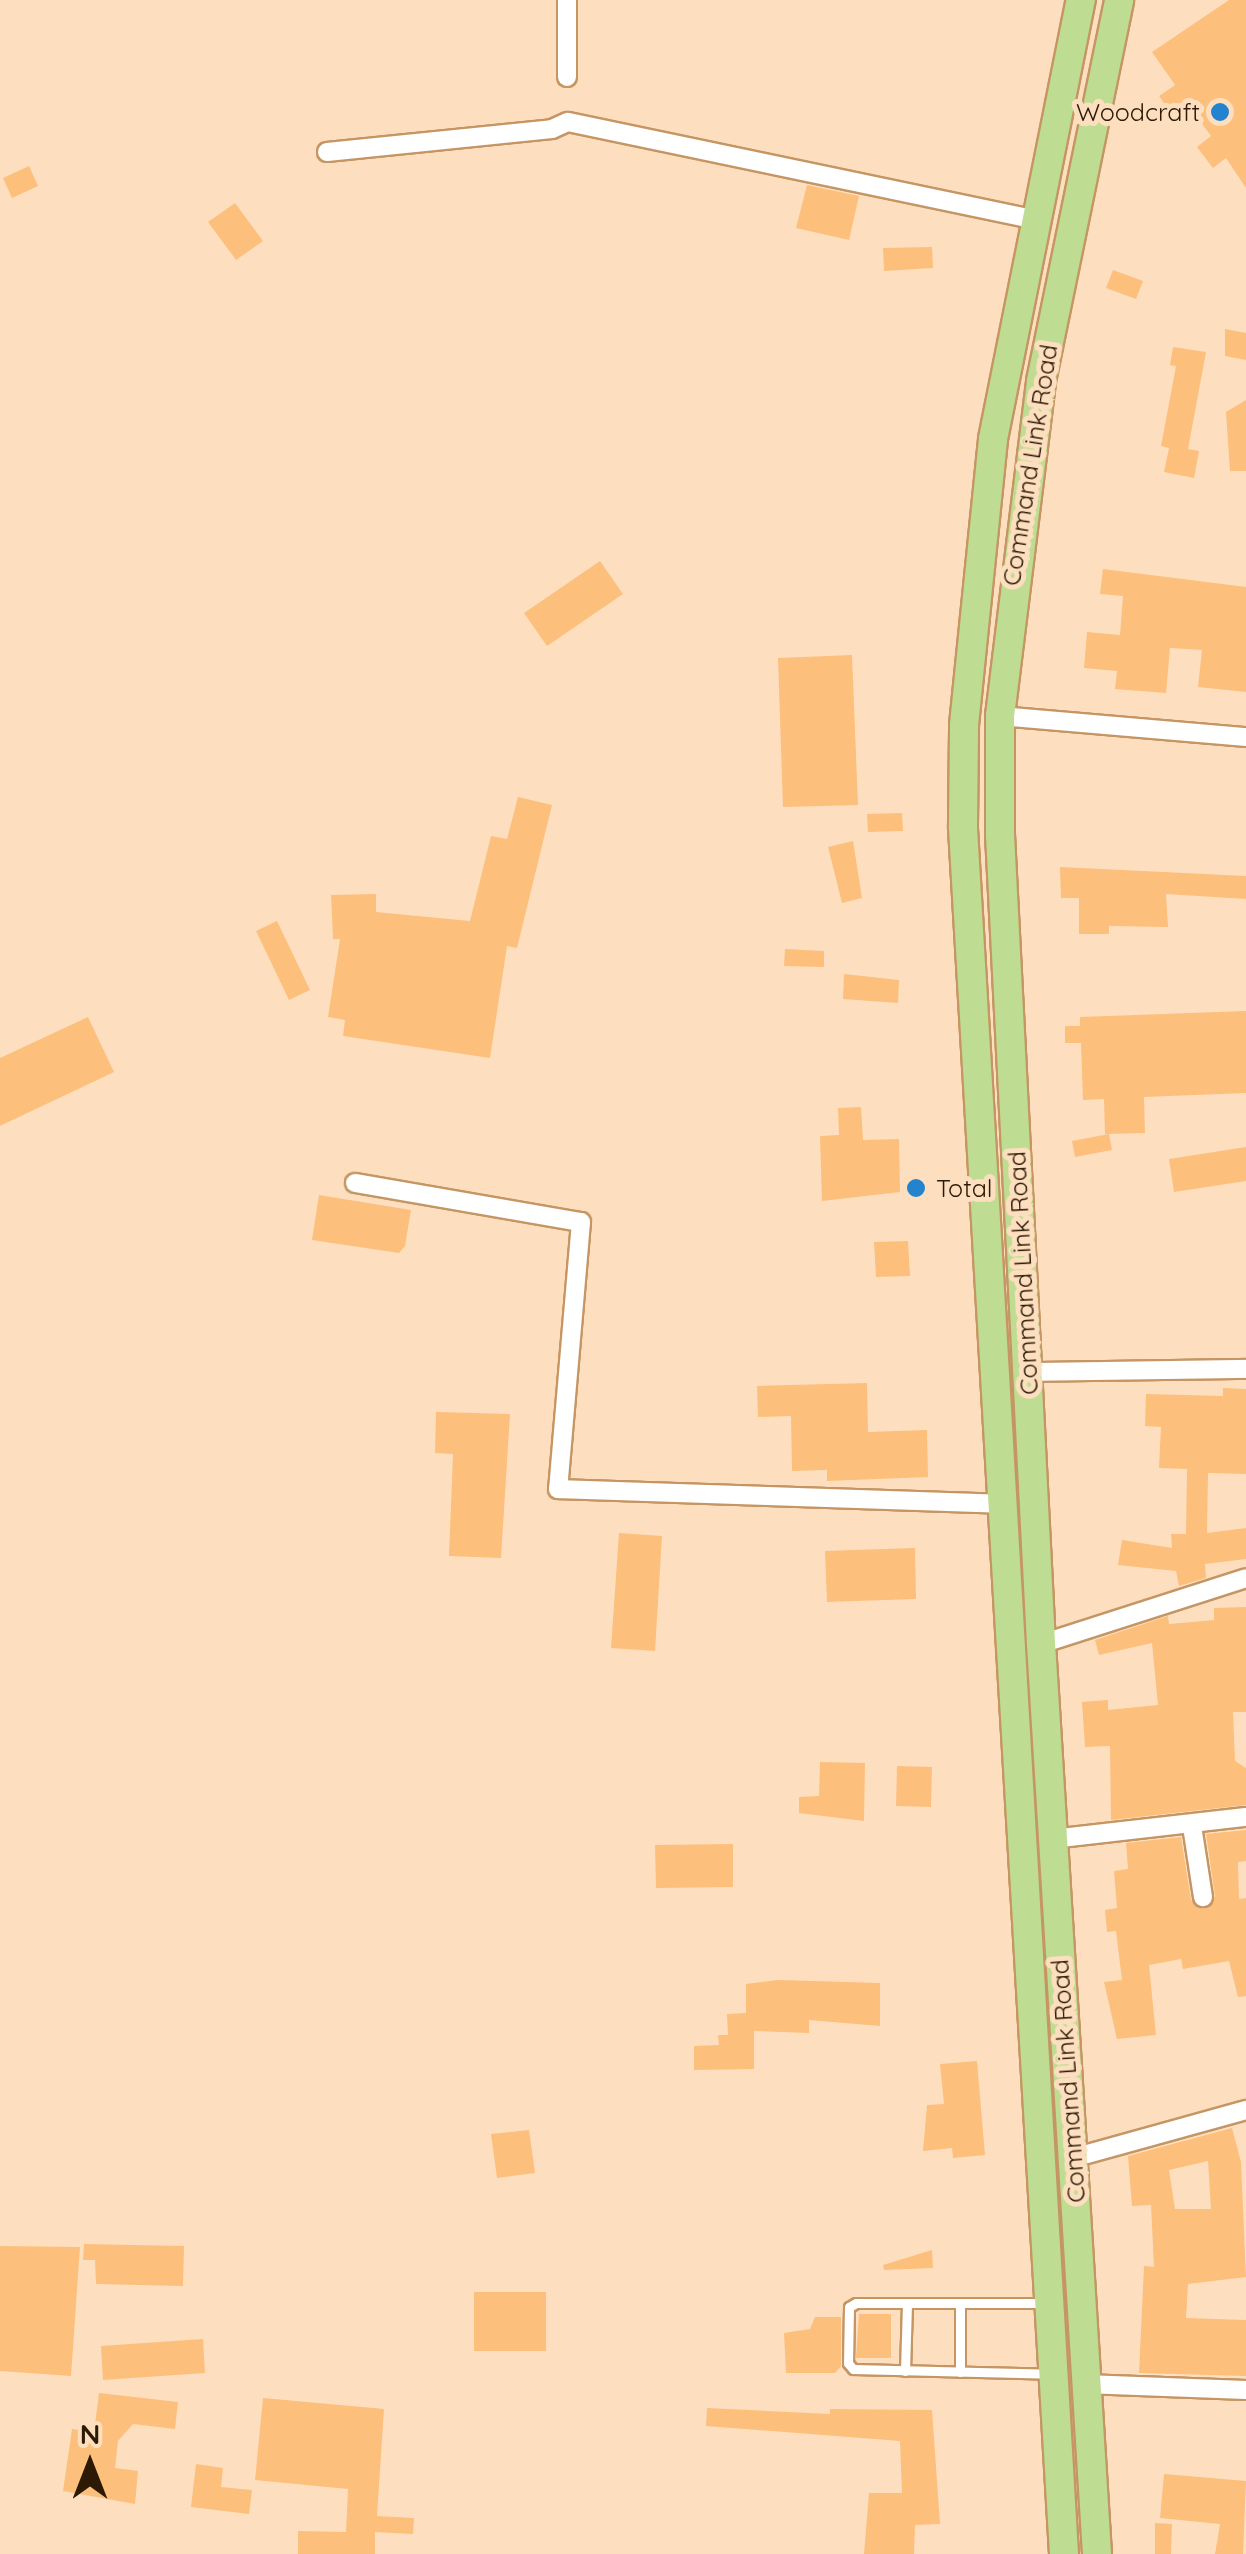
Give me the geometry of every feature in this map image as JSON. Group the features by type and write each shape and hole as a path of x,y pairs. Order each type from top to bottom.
{"main road":[{"name":"Command Link Road","path":"1064,2554 974,1080 964,725 994,439 1081,0"},
{"name":"Command Link Road","path":"1097,2554 1052,1839 1000,834 1000,716 1036,415 1119,0"},
{"path":"1062,2510 1095,2508"}],"street":[{"path":"566,0 568,77"},
{"path":"327,152 568,122 1036,220"},
{"path":"1000,716 1246,737"},
{"path":"356,1183 581,1222 558,1489 999,1504"},
{"path":"1029,1372 1246,1369"},
{"path":"1042,1644 1246,1578"},
{"path":"1052,1839 1246,1817"},
{"path":"1192,1826 1204,1897"},
{"path":"1074,2158 1246,2110"},
{"path":"1084,2384 1246,2390"}],"lane":[{"path":"1048,2304 907,2303 850,2307 848,2363 853,2369 1053,2374"},
{"path":"905,2370 907,2303"},
{"path":"960,2303 960,2372"}],"building":[{"name":"Woodcraft","path":"1229,0 1246,0 1246,188 1226,158 1213,168 1197,147 1211,136 1190,107 1174,118 1159,96 1175,85 1152,52"},
{"path":"29,166 38,186 12,198 3,178"},
{"path":"807,185 859,196 849,240 796,228"},
{"path":"235,203 263,241 236,260 208,222"},
{"path":"932,247 933,268 884,271 883,248"},
{"path":"1113,270 1143,281 1136,299 1106,288"},
{"path":"1225,329 1246,333 1246,360 1225,356"},
{"path":"1173,347 1206,352 1188,449 1199,451 1194,478 1164,472 1169,448 1161,446 1176,366 1170,365"},
{"path":"1246,400 1246,471 1230,471 1226,412"},
{"path":"600,561 623,594 547,646 524,613"},
{"path":"1103,569 1246,587 1246,692 1198,687 1202,650 1170,648 1166,693 1115,689 1117,671 1084,668 1087,632 1120,635 1123,596 1100,594"},
{"path":"852,655 858,805 783,807 778,658"},
{"path":"518,797 552,805 517,948 507,946 490,1058 343,1036 345,1020 328,1017 340,939 333,939 331,895 376,894 376,912 470,921 491,836 507,839"},
{"path":"902,813 903,831 868,832 867,814"},
{"path":"853,841 862,898 842,903 828,847"},
{"path":"1060,867 1246,876 1246,899 1166,894 1168,927 1109,926 1109,934 1079,934 1079,898 1061,898"},
{"path":"277,921 310,990 289,1000 256,931"},
{"path":"785,949 824,951 824,967 784,966"},
{"path":"844,974 899,980 898,1003 843,999"},
{"path":"1246,1011 1246,1093 1144,1097 1145,1133 1105,1134 1104,1099 1083,1100 1081,1043 1065,1043 1065,1026 1080,1026 1080,1017"},
{"path":"88,1017 114,1072 0,1126 0,1058"},
{"path":"861,1107 863,1140 899,1139 900,1192 822,1201 820,1136 839,1135 838,1108"},
{"path":"1109,1134 1112,1150 1075,1157 1072,1141"},
{"path":"1246,1147 1246,1181 1174,1192 1169,1159"},
{"path":"319,1195 411,1210 405,1246 399,1253 312,1240"},
{"path":"908,1241 910,1276 876,1277 874,1242"},
{"path":"867,1383 868,1432 927,1430 928,1477 827,1481 827,1470 792,1471 791,1416 758,1417 757,1386"},
{"path":"1223,1388 1246,1389 1246,1474 1208,1473 1207,1533 1246,1528 1246,1559 1205,1564 1206,1578 1179,1586 1176,1571 1118,1565 1122,1540 1172,1548 1171,1534 1186,1534 1187,1469 1159,1468 1161,1427 1145,1426 1146,1394 1223,1396"},
{"path":"436,1412 510,1414 501,1558 449,1556 453,1454 435,1453"},
{"path":"619,1533 662,1536 655,1651 611,1648"},
{"path":"915,1548 916,1599 827,1602 825,1551"},
{"path":"1246,1607 1246,1712 1233,1712 1235,1761 1246,1768 1246,1805 1111,1820 1110,1746 1085,1747 1082,1702 1108,1700 1108,1710 1158,1705 1152,1643 1099,1655 1095,1640 1168,1616 1169,1624 1214,1620 1214,1608"},
{"path":"820,1762 865,1763 864,1821 799,1813 799,1797 819,1796"},
{"path":"897,1766 932,1767 931,1807 896,1806"},
{"path":"1246,1830 1246,1861 1238,1862 1239,1899 1246,1898 1246,1996 1238,1997 1229,1961 1183,1969 1181,1959 1149,1965 1156,2035 1117,2039 1104,1982 1122,1980 1116,1931 1107,1932 1105,1910 1117,1908 1114,1871 1128,1869 1126,1843 1181,1837 1191,1900 1204,1909 1215,1896 1206,1834"},
{"path":"733,1844 733,1887 656,1888 655,1845"},
{"path":"778,1980 880,1983 880,2026 809,2020 809,2033 754,2031 754,2069 694,2070 694,2046 719,2045 718,2035 728,2035 727,2014 746,2013 746,1984"},
{"path":"977,2061 985,2155 953,2158 952,2148 923,2151 927,2105 944,2104 940,2064"},
{"path":"1232,2128 1241,2162 1246,2277 1188,2284 1186,2318 1246,2320 1246,2376 1139,2373 1144,2266 1154,2267 1151,2205 1132,2206 1128,2156","holes":["1208,2161 1211,2209 1175,2209 1169,2170"]},
{"path":"529,2130 535,2173 497,2178 491,2134"},
{"path":"84,2244 184,2246 183,2286 96,2284 95,2260 83,2260"},
{"path":"0,2246 80,2247 71,2376 0,2371"},
{"path":"932,2250 933,2268 884,2270 883,2265"},
{"path":"474,2292 546,2292 546,2351 474,2351"},
{"path":"859,2314 891,2314 891,2358 856,2358"},
{"path":"815,2317 841,2317 841,2366 835,2373 786,2373 784,2333 810,2329"},
{"path":"203,2339 205,2373 103,2380 101,2346"},
{"path":"99,2393 178,2402 175,2429 133,2424 118,2441 115,2468 138,2471 135,2504 63,2491 72,2429 94,2432"},
{"path":"263,2398 384,2409 377,2516 414,2518 413,2534 375,2532 375,2554 298,2554 298,2531 346,2532 348,2489 255,2480"},
{"path":"707,2408 830,2414 830,2409 932,2410 940,2524 915,2525 914,2554 864,2554 869,2493 902,2493 900,2441 706,2426"},
{"path":"196,2464 223,2468 221,2487 252,2490 249,2514 191,2507"},
{"path":"1164,2474 1246,2481 1243,2554 1215,2554 1220,2524 1160,2518"},
{"path":"1155,2523 1172,2524 1171,2554 1155,2554"}],"place":[{"name":"Woodcraft","path":"1220,112"},
{"name":"Total","path":"916,1188"}]}
